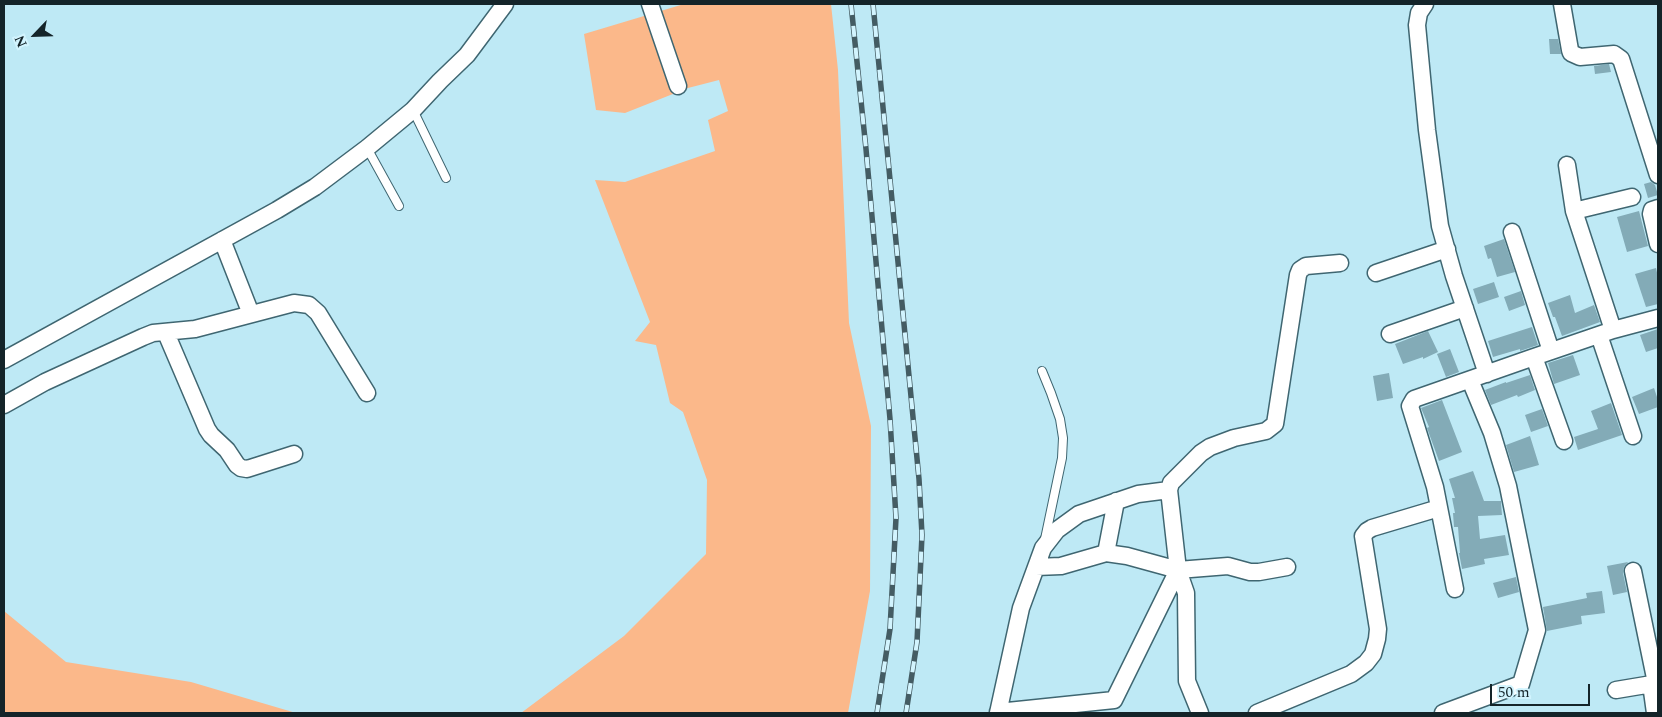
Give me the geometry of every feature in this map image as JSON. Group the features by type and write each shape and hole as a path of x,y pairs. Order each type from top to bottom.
{"street":[{"path":"4,360 277,210 315,187 413,110 467,55 505,4"},
{"path":"650,4 678,86"},
{"path":"1425,4 1419,13 1417,25 1427,130 1440,226 1487,374"},
{"path":"1562,4 1571,53 1580,57 1614,54 1621,59 1658,175"},
{"path":"1568,165 1574,211 1633,436"},
{"path":"1574,211 1632,197"},
{"path":"1658,208 1652,210 1650,214 1658,244"},
{"path":"1512,232 1551,351"},
{"path":"222,240 251,314"},
{"path":"1376,273 1447,249"},
{"path":"1200,713 1187,680 1186,593 1178,570 1169,490 1171,483 1201,453 1210,447 1234,438 1266,431 1275,424 1300,270 1306,266 1340,263"},
{"path":"4,405 45,382 142,337 154,333 195,329 294,303 309,306 318,313 367,393"},
{"path":"1390,334 1465,308"},
{"path":"1455,590 1430,470 1410,406 1414,400 1606,332 1658,318"},
{"path":"166,332 207,428 211,435 227,450 237,465 247,469 294,454"},
{"path":"1534,357 1564,441"},
{"path":"1443,713 1521,684 1538,630 1508,486 1492,433 1470,380"},
{"path":"1169,490 1138,494 1079,514 1057,530 1043,548 1021,608 998,713 1114,700 1178,570"},
{"path":"1106,553 1116,501"},
{"path":"1257,713 1351,674 1366,663 1373,654 1378,629 1363,536 1372,528 1439,508"},
{"path":"1036,567 1061,566 1106,553 1127,556 1178,570 1228,566 1250,572 1259,572 1287,568"},
{"path":"1633,571 1655,683 1655,713"},
{"path":"1616,690 1655,683"}],"lane":[{"path":"413,110 446,178"},
{"path":"367,148 399,206"},
{"path":"1042,371 1060,419 1063,438 1062,458 1043,548"}],"shaded area":[{"path":"684,4 831,4 838,70 849,323 871,426 870,591 848,713 521,713 624,636 706,554 707,480 683,412 670,403 656,345 635,341 650,322 595,180 625,182 715,151 708,120 728,111 719,80 688,88 625,113 596,110 584,34"},
{"path":"4,611 66,662 191,682 296,713 4,713"}],"building":[{"path":"1549,39 1558,39 1561,54 1550,54"},
{"path":"1609,64 1611,72 1595,74 1594,66"},
{"path":"1651,182 1655,185 1658,195 1648,198 1644,184"},
{"path":"1639,211 1648,246 1627,252 1617,217"},
{"path":"1504,239 1515,272 1497,277 1491,258 1488,259 1484,246"},
{"path":"1656,268 1658,304 1646,307 1635,274"},
{"path":"1494,282 1499,297 1478,304 1473,289"},
{"path":"1521,291 1525,305 1509,311 1504,297"},
{"path":"1570,295 1575,313 1594,305 1600,322 1562,336 1548,303"},
{"path":"1532,327 1538,345 1493,357 1488,341"},
{"path":"1658,329 1658,348 1646,352 1640,335"},
{"path":"1428,331 1438,352 1423,359 1423,357 1403,364 1395,344"},
{"path":"1450,349 1459,372 1446,377 1437,354"},
{"path":"1573,355 1580,375 1554,384 1548,363"},
{"path":"1389,373 1393,398 1377,401 1373,376"},
{"path":"1530,375 1535,390 1491,405 1485,390"},
{"path":"1654,388 1658,407 1639,414 1632,397"},
{"path":"1442,400 1462,452 1439,461 1421,408"},
{"path":"1611,403 1622,435 1578,450 1574,437 1598,429 1591,411"},
{"path":"1542,409 1548,426 1531,432 1525,415"},
{"path":"1530,436 1539,465 1514,472 1506,445"},
{"path":"1473,471 1484,501 1501,501 1502,515 1478,516 1480,539 1505,535 1509,555 1484,559 1485,564 1462,569 1458,527 1454,527 1453,513 1455,513 1452,498 1455,498 1449,479"},
{"path":"1628,562 1624,567 1623,573 1627,592 1613,595 1607,566"},
{"path":"1516,577 1519,592 1498,598 1493,583"},
{"path":"1602,591 1605,613 1581,616 1582,624 1547,631 1543,607 1587,598 1586,593"}],"railway":[{"path":"851,4 890,419 896,518 890,629 877,713"},
{"path":"873,4 919,479 922,535 917,642 906,713"}]}
